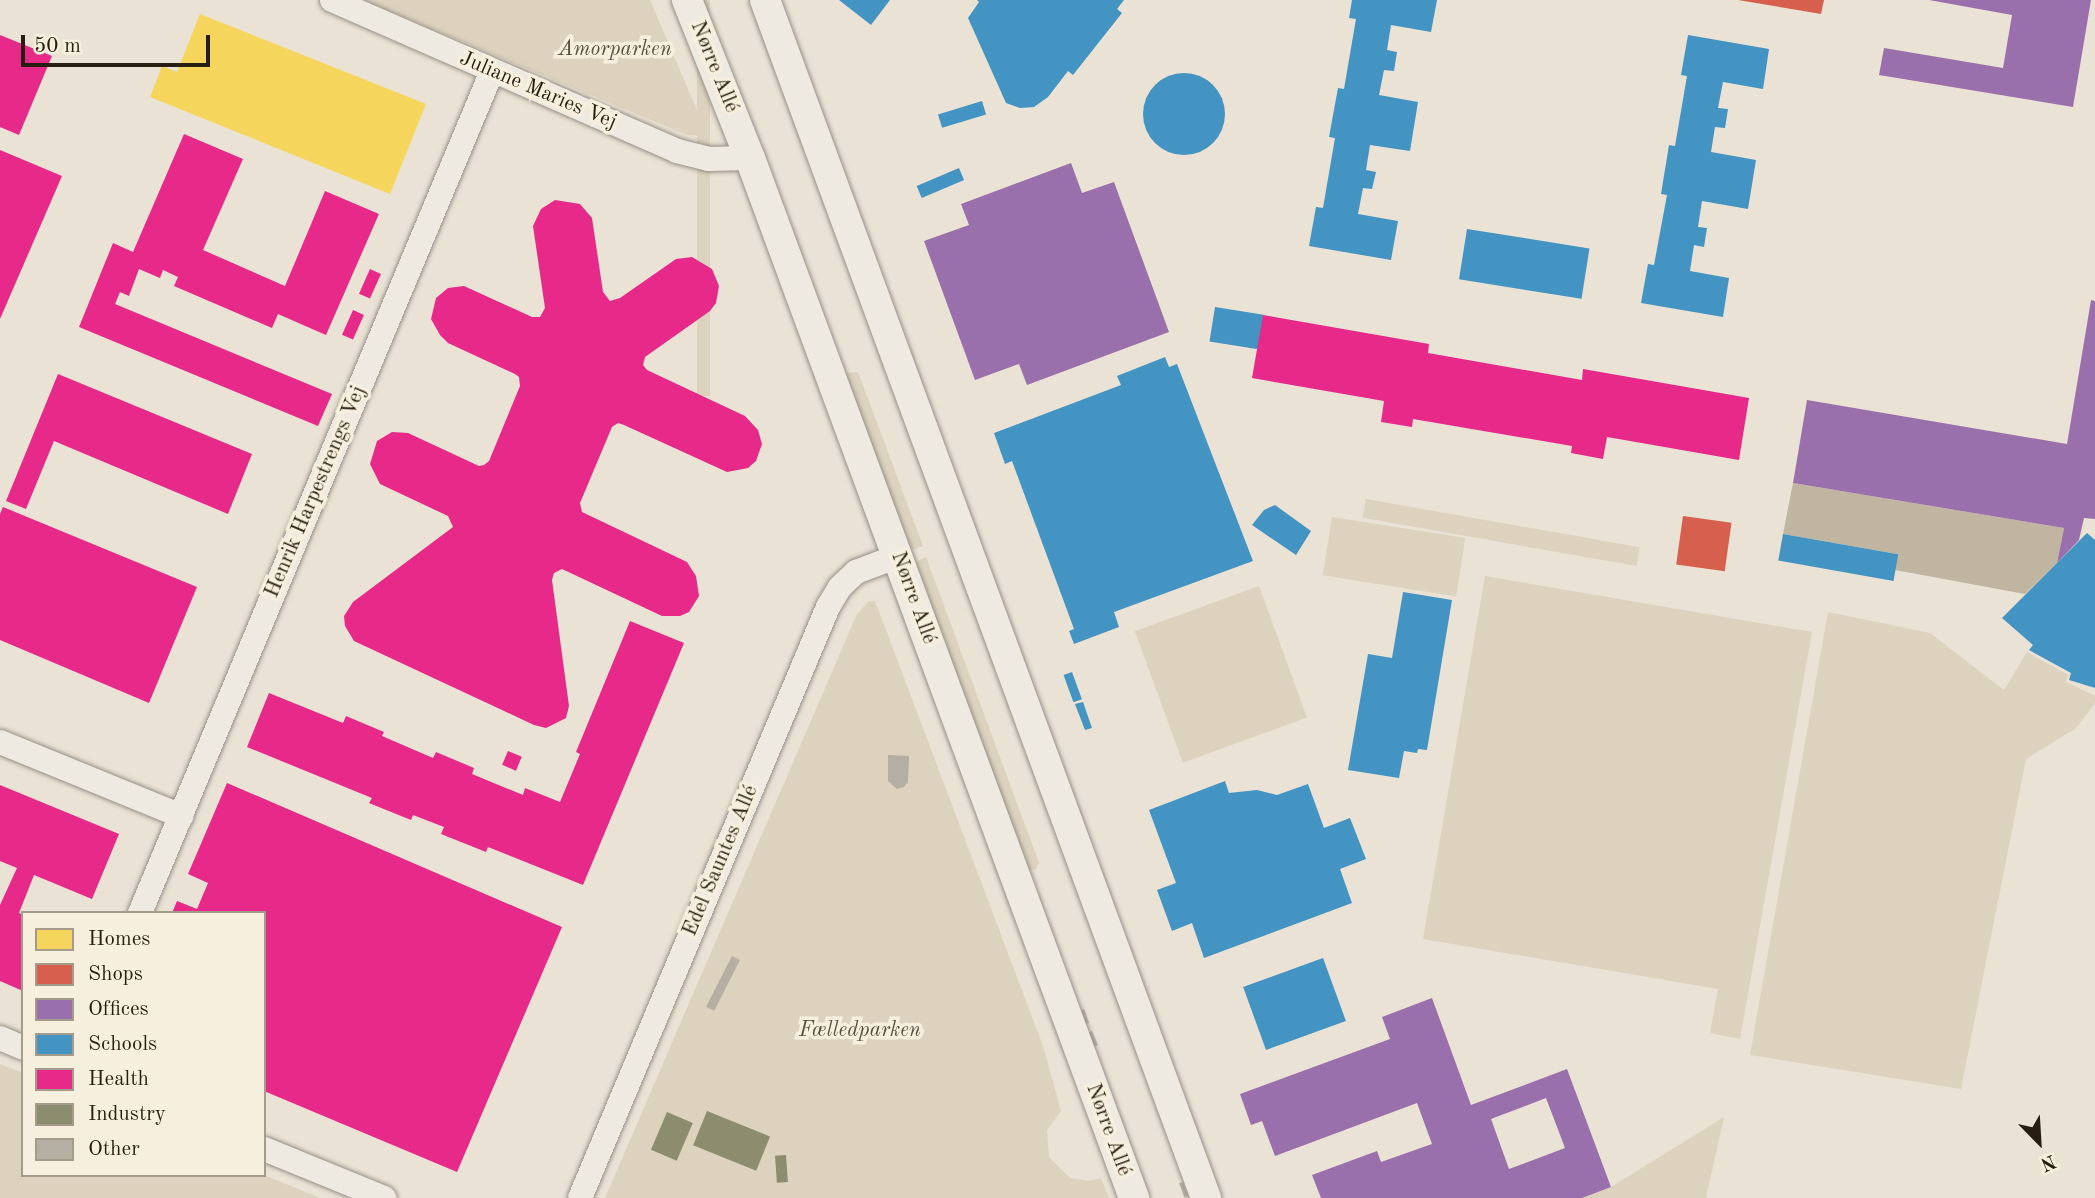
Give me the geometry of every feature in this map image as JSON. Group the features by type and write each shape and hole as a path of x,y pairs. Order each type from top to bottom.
{"street":[{"name":"Juliane Maries Vej","path":"332,0 677,151 709,159 750,158"},
{"name":"Nørre Allé","path":"687,0 750,158 1134,1198"},
{"path":"765,0 1206,1198"},
{"name":"Henrik Harpestrengs Vej","path":"141,911 492,71"},
{"name":"Edel Sauntes Allé","path":"580,1198 828,607 840,587 856,572 898,556"},
{"path":"0,742 181,816"},
{"path":"0,1038 21,1047"},
{"path":"266,1150 384,1198"}],"green space":[{"name":"Amorparken","path":"363,0 650,0 708,136 687,135"},
{"path":"697,0 710,0 710,396 697,396"},
{"path":"858,372 923,546 908,551 844,373"},
{"path":"1366,499 1640,547 1636,566 1363,518"},
{"path":"1332,517 1465,538 1456,596 1323,575"},
{"path":"926,557 1039,863 1036,869 1029,870 1023,866 914,563"},
{"path":"1485,576 1812,632 1740,1039 1710,1033 1718,989 1423,939"},
{"path":"1259,586 1307,718 1183,763 1135,631"},
{"name":"Fælledparken","path":"869,601 875,601 1043,1046 1061,1111 1047,1130 1049,1157 1070,1178 1089,1181 1101,1178 1109,1198 605,1198 857,614"},
{"path":"1828,612 1930,633 2004,690 2027,652 2068,675 2066,682 2095,696 2095,703 2076,728 2026,759 1961,1089 1750,1055"},
{"path":"0,1064 21,1072 21,1177 266,1176 320,1198 0,1198"},
{"path":"1724,1117 1706,1198 1582,1198 1611,1187"}],"shaded area":[{"path":"1793,483 2064,528 2057,563 2025,594 1895,570 1897,554 1783,534"}],"building: Homes":[{"path":"200,14 426,104 390,194 150,97 162,66 177,72"}],"building: Shops":[{"path":"1738,0 1824,0 1821,14"},
{"path":"1683,516 1732,523 1725,571 1676,565"}],"building: Offices":[{"path":"1929,0 2091,0 2073,107 1879,75 1884,48 2003,68 2012,15"},
{"path":"1071,163 1082,193 1114,182 1169,332 1027,385 1019,364 975,380 924,241 969,225 961,204"},
{"path":"2091,300 2095,301 2095,519 2084,518 2079,540 2057,563 2064,528 1793,483 1807,400 2067,444"},
{"path":"1432,998 1471,1105 1567,1069 1611,1187 1582,1198 1321,1198 1312,1175 1377,1151 1381,1162 1432,1144 1417,1103 1275,1156 1262,1121 1251,1125 1240,1094 1390,1039 1382,1017","holes":["1546,1098 1565,1148 1509,1169 1491,1119"]}],"building: Schools":[{"path":"839,0 890,0 871,25"},
{"path":"977,0 1124,0 1117,9 1122,13 1073,75 1068,71 1048,97 1034,107 1020,108 1006,103 968,18 979,2"},
{"path":"1352,0 1437,0 1431,32 1391,25 1387,50 1397,52 1394,71 1384,70 1379,95 1418,102 1410,151 1370,145 1366,170 1376,172 1372,189 1363,188 1358,214 1398,221 1391,260 1309,246 1316,207 1323,208 1335,138 1329,137 1338,88 1344,89 1356,19 1349,18"},
{"path":"1688,35 1769,49 1763,89 1723,82 1718,108 1728,109 1725,128 1715,127 1711,152 1756,160 1748,209 1702,201 1698,227 1707,228 1704,247 1694,245 1690,271 1729,278 1723,317 1641,303 1648,264 1654,265 1667,195 1661,194 1669,145 1675,146 1687,76 1681,75"},
{"path":"1184,73 1200,76 1213,85 1222,98 1225,114 1222,130 1213,143 1200,152 1184,155 1168,152 1155,143 1146,130 1143,114 1146,98 1155,85 1168,76"},
{"path":"982,101 986,114 942,128 938,114"},
{"path":"959,168 964,180 922,198 917,186"},
{"path":"1467,229 1589,248 1581,299 1459,279"},
{"path":"1215,307 1263,315 1258,349 1210,342"},
{"path":"1165,357 1169,367 1177,364 1253,561 1114,612 1119,627 1074,644 1069,631 1074,629 1012,461 1005,464 994,433 1121,385 1117,376"},
{"path":"1275,505 1311,531 1296,555 1252,525 1264,510"},
{"path":"2087,533 2095,540 2095,688 2069,680 2071,673 2029,650 2033,645 2002,618"},
{"path":"1783,534 1898,554 1894,581 1778,561"},
{"path":"1403,592 1452,600 1427,750 1418,749 1417,753 1404,751 1399,778 1348,770 1368,654 1392,658"},
{"path":"1072,672 1082,699 1073,702 1064,675"},
{"path":"1083,702 1092,728 1085,730 1075,704"},
{"path":"1225,781 1229,793 1257,790 1277,795 1308,784 1324,828 1350,818 1366,859 1340,869 1352,903 1204,958 1192,923 1172,931 1157,890 1176,883 1149,810"},
{"path":"1323,958 1346,1021 1266,1050 1243,987"}],"building: Health":[{"path":"0,35 52,56 19,135 0,127"},
{"path":"184,134 243,159 203,250 285,286 325,191 379,214 326,335 278,314 272,328 174,286 178,277 163,270 160,278 139,269 129,296 120,292 115,304 332,394 318,426 79,327 113,243 133,252"},
{"path":"0,150 62,176 0,319"},
{"path":"555,200 580,204 592,218 603,292 610,301 620,298 676,259 692,257 712,269 719,286 716,303 710,311 645,357 643,365 647,370 745,416 758,430 762,444 756,461 748,468 727,472 624,425 618,423 612,427 580,503 582,512 687,562 696,576 699,596 689,612 680,616 662,616 562,569 554,573 552,580 569,706 566,718 546,728 534,725 354,641 345,626 344,616 353,602 453,527 448,516 380,484 370,464 377,441 392,432 408,433 479,466 484,465 489,461 520,386 519,377 515,374 448,343 440,335 431,319 436,298 448,288 464,286 532,317 540,317 545,308 533,226 541,209"},
{"path":"370,269 381,274 370,299 359,294"},
{"path":"353,310 364,315 353,340 342,335"},
{"path":"1263,315 1429,344 1428,353 1582,380 1583,369 1749,398 1739,460 1607,437 1603,459 1571,453 1572,446 1413,419 1412,427 1381,422 1384,401 1252,378"},
{"path":"58,374 252,454 228,514 54,441 26,509 6,501"},
{"path":"3,507 197,587 149,703 0,640 0,514"},
{"path":"630,621 684,643 583,885 488,847 486,852 441,834 444,827 413,815 411,820 369,803 372,798 247,747 269,693 343,723 346,716 384,732 382,736 433,758 436,752 474,768 472,774 523,795 525,788 560,802 580,754 576,752"},
{"path":"508,751 522,757 516,771 502,765"},
{"path":"227,783 562,927 457,1172 266,1092 266,911 173,911 177,901 197,909 208,883 188,874"},
{"path":"0,785 119,834 92,899 34,875 19,913 21,990 0,981 0,905 17,868 0,861"}],"building: Industry":[{"path":"707,1111 770,1136 756,1171 693,1145"},
{"path":"667,1112 693,1123 677,1161 651,1150"},
{"path":"786,1155 788,1182 777,1183 775,1156"}],"building: Other":[{"path":"888,755 909,756 908,782 904,787 897,789 888,781"},
{"path":"732,956 740,960 714,1011 706,1007"},
{"path":"1084,1009 1089,1023 1086,1024 1081,1010"},
{"path":"1092,1031 1098,1045 1093,1047 1088,1033"},
{"path":"1183,1182 1188,1196 1184,1197 1179,1183"}]}
